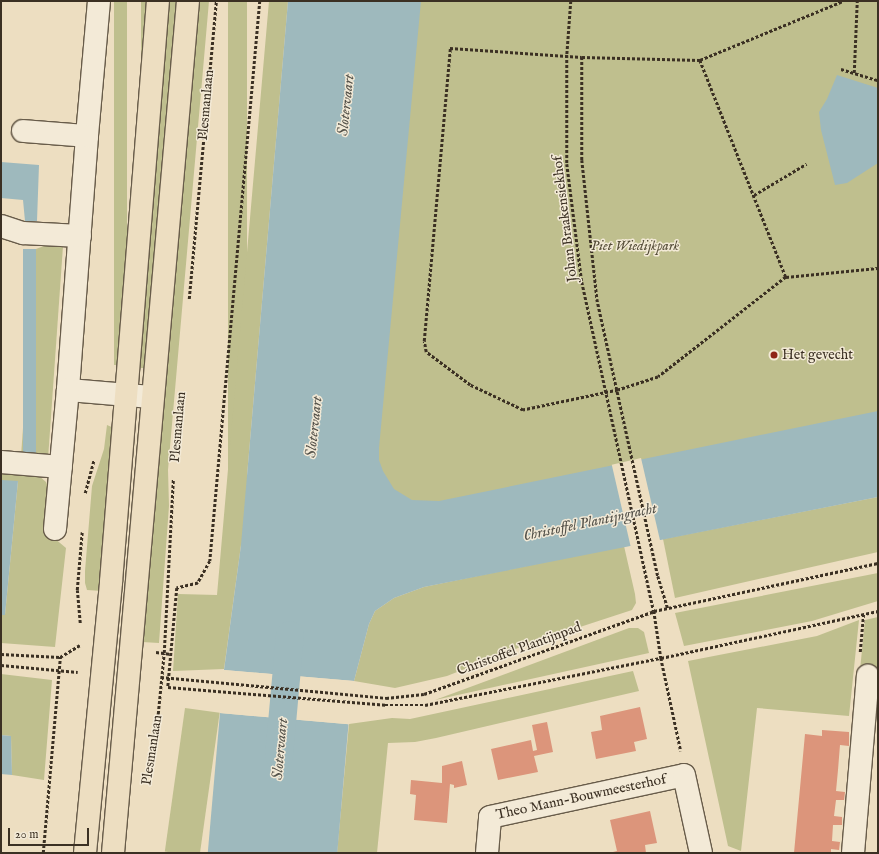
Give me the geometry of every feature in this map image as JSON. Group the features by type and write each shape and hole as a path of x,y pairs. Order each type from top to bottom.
{"main road":[{"path":"85,853 110,589 158,1"},
{"name":"Plesmanlaan","path":"113,853 188,1"}],"street":[{"path":"55,529 68,390 87,136 99,1"},
{"path":"23,131 87,136"},
{"path":"1,226 23,233 80,236"},
{"path":"68,390 152,397"},
{"path":"1,462 61,467"},
{"path":"853,853 868,676"},
{"name":"Theo Mann-Bouwmeesterhof","path":"487,853 490,817 684,775 701,853"}],"path":[{"name":"Plesmanlaan","path":"189,300 216,1"},
{"path":"260,1 210,561 198,584 177,588 168,687 385,705 425,705 661,658 878,612"},
{"name":"Johan Braakensiekhof","path":"571,1 567,55 567,164 582,282 647,579"},
{"path":"844,1 700,60 582,57 450,48 424,341 426,352 470,385 523,410 606,393 658,378 786,277 878,268"},
{"path":"854,73 857,1"},
{"path":"582,57 582,160 597,299 658,576 668,608"},
{"path":"700,60 786,277"},
{"path":"841,69 878,80"},
{"path":"754,194 806,164"},
{"name":"Plesmanlaan","path":"148,762 158,714 165,638 174,473"},
{"name":"Christoffel Plantijnpad","path":"161,677 386,698 424,694 654,611 878,563"},
{"name":"Theo Mann-Bouwmeesterhof","path":"647,579 684,775"},
{"path":"1,654 60,657 81,644"},
{"path":"43,853 60,657"},
{"path":"1,665 79,672"}],"green space":[{"path":"114,1 127,1 127,365 114,365"},
{"path":"141,1 148,1 148,368 141,368"},
{"path":"168,1 177,1 146,355 139,354"},
{"path":"197,1 209,1 168,470 169,506 159,643 142,642"},
{"path":"228,1 247,1 247,544 228,544"},
{"path":"269,1 288,1 241,545 224,669 173,671 178,594 217,595"},
{"name":"Piet Wiedijkpark","path":"411,1 878,1 878,432 367,522"},
{"path":"52,243 63,246 48,459 21,456 36,249"},
{"path":"107,425 116,429 102,591 87,590 85,583 85,571 92,486 104,449"},
{"path":"1,472 38,475 46,482 49,489 47,532 66,548 55,647 1,643 1,615 5,615 18,481 1,491"},
{"path":"878,497 878,552 675,598 663,539"},
{"path":"624,546 635,594 636,603 632,610 528,644 447,676 395,688 354,681 369,624 375,611 394,598 424,587"},
{"path":"878,573 878,601 812,621 684,646 675,613"},
{"path":"878,617 878,672 860,670 865,620"},
{"path":"859,620 849,716 757,708 741,851 728,846 688,661 817,636"},
{"path":"629,628 638,628 644,632 649,653 435,700"},
{"path":"633,671 639,691 436,738 415,742 388,743 377,853 337,853 349,724 392,718 410,719"},
{"path":"1,674 52,680 44,780 12,775 11,736 1,735"},
{"path":"185,708 220,713 200,853 165,852"}],"water":[{"name":"Christoffel Plantijngracht","path":"288,1 421,1 379,448 379,460 383,471 394,489 412,500 439,501 878,411 878,497 424,587 394,598 375,611 369,624 354,681 224,670 241,545"},
{"path":"837,75 878,88 878,163 847,183 835,185 821,130 819,112 827,99"},
{"path":"1,162 39,165 37,221 25,221 23,200 1,198"},
{"path":"23,249 36,249 36,457 23,457"},
{"path":"2,480 18,481 5,615 1,615"},
{"path":"220,713 349,724 337,853 208,852"},
{"path":"1,735 11,736 12,775 1,774"}],"pier":[{"path":"641,458 660,542 631,549 612,465"},
{"path":"224,670 354,681 353,683"},
{"path":"220,711 350,722 349,724 220,713"}],"building":[{"path":"640,707 647,739 634,742 636,751 596,759 591,732 602,730 600,716"},
{"path":"547,722 553,752 534,756 538,772 498,780 491,749 531,740 533,751 537,750 532,725"},
{"path":"822,730 849,732 849,746 840,745 836,791 845,792 844,800 836,800 834,816 842,817 842,825 833,825 832,841 840,842 839,850 831,849 831,853 794,853 805,734 822,736"},
{"path":"462,761 467,785 454,788 454,785 450,784 447,823 414,820 416,795 410,794 411,780 442,783 442,766"},
{"path":"650,811 657,843 645,845 646,853 609,853 617,851 610,820"}],"waterway":[{"name":"Slotervaart","path":"279,756 290,636"}],"place":[{"name":"Het gevecht","path":"774,355"}]}
